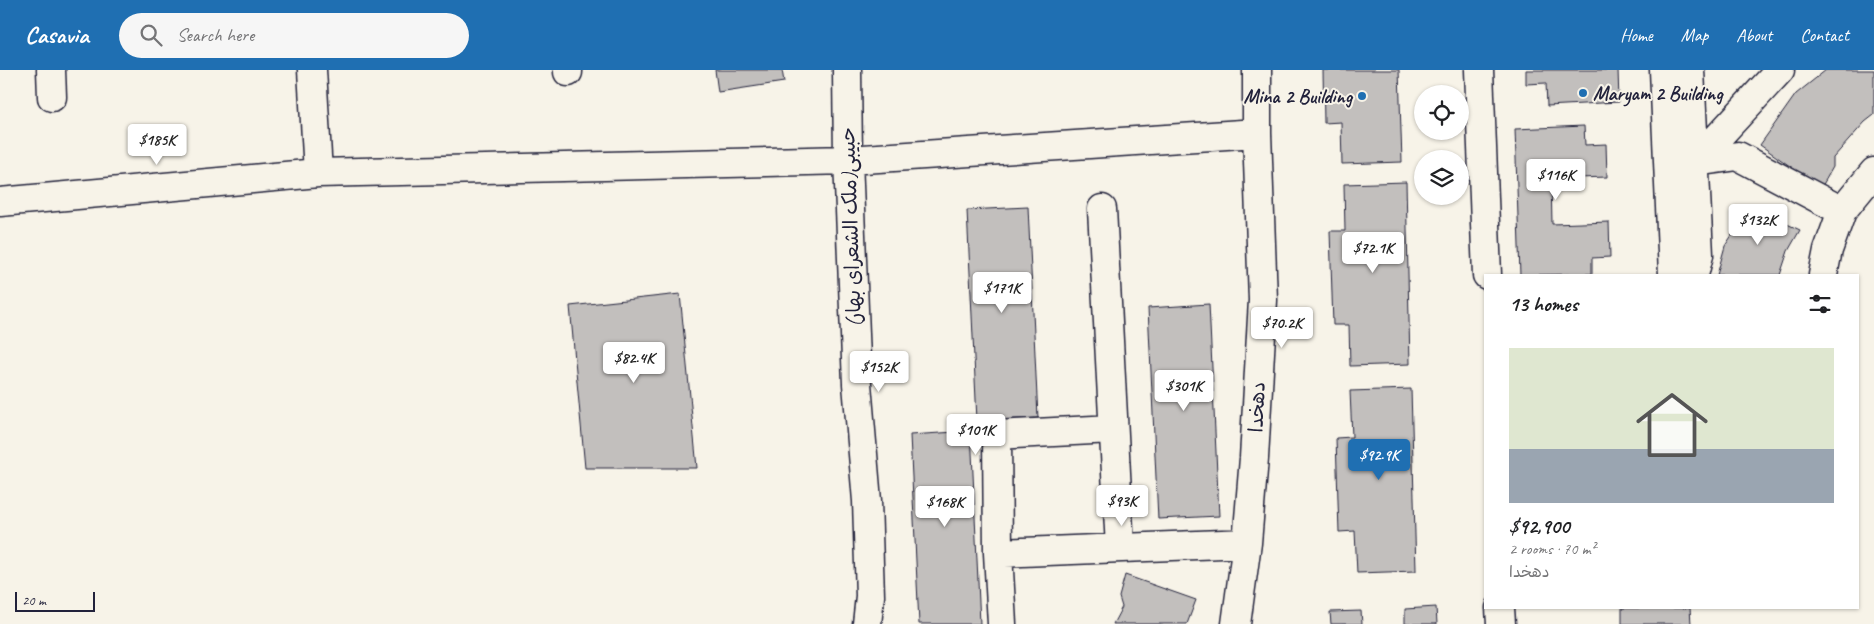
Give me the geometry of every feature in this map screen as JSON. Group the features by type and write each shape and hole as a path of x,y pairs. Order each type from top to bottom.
{"street":[{"path":"51,70 52,97"},
{"path":"312,70 318,173"},
{"name":"حبیبی(ملک الشعرای بهار)","path":"847,70 848,160 857,384 867,502 870,596 867,624"},
{"name":"دهخدا","path":"1236,624 1254,458 1263,300 1257,134 1257,70"},
{"path":"1479,70 1487,274"},
{"path":"1664,70 1699,255 1694,274"},
{"path":"1673,274 1670,214 1682,164 1690,70"},
{"path":"1682,164 1780,70"},
{"path":"0,202 318,173 848,160 1257,134"},
{"path":"1682,164 1738,156 1842,211"},
{"path":"1823,274 1828,250 1842,211 1874,172"},
{"path":"1102,209 1120,548"},
{"path":"1002,624 998,554 997,435 1113,428"},
{"path":"998,554 1246,543"},
{"path":"1500,609 1501,624"}],"building":[{"path":"715,70 782,70 784,82 718,92"},
{"name":"Mina 2 Building","path":"1323,70 1399,70 1402,162 1342,164 1341,122 1324,123"},
{"name":"Maryam 2 Building","path":"1526,70 1618,70 1619,102 1547,106 1546,83 1526,84"},
{"path":"1826,70 1874,70 1874,115 1865,122 1833,158 1833,167 1821,188 1760,145 1796,94"},
{"path":"1584,126 1585,145 1606,144 1607,177 1551,179 1552,224 1609,222 1610,257 1592,258 1592,274 1520,274 1515,129"},
{"path":"1406,182 1410,364 1350,366 1349,325 1333,325 1330,231 1345,231 1344,184"},
{"path":"1028,207 1038,418 977,421 967,210"},
{"path":"1750,207 1800,230 1788,251 1780,274 1717,274 1725,246"},
{"path":"680,294 697,468 585,468 570,306"},
{"path":"1209,304 1219,516 1158,519 1148,308"},
{"path":"1411,389 1416,571 1357,573 1355,531 1339,532 1336,438 1352,437 1350,391"},
{"path":"971,431 980,624 919,624 910,435"},
{"path":"1125,575 1196,600 1187,624 1113,624 1122,607 1119,597"},
{"path":"1436,607 1437,624 1405,624 1405,609"},
{"path":"1622,609 1690,609 1691,624 1622,624"},
{"path":"1361,611 1362,624 1331,624 1330,612"}],"place":[{"name":"Maryam 2 Building","path":"1583,93"},
{"name":"Mina 2 Building","path":"1362,96"}]}
